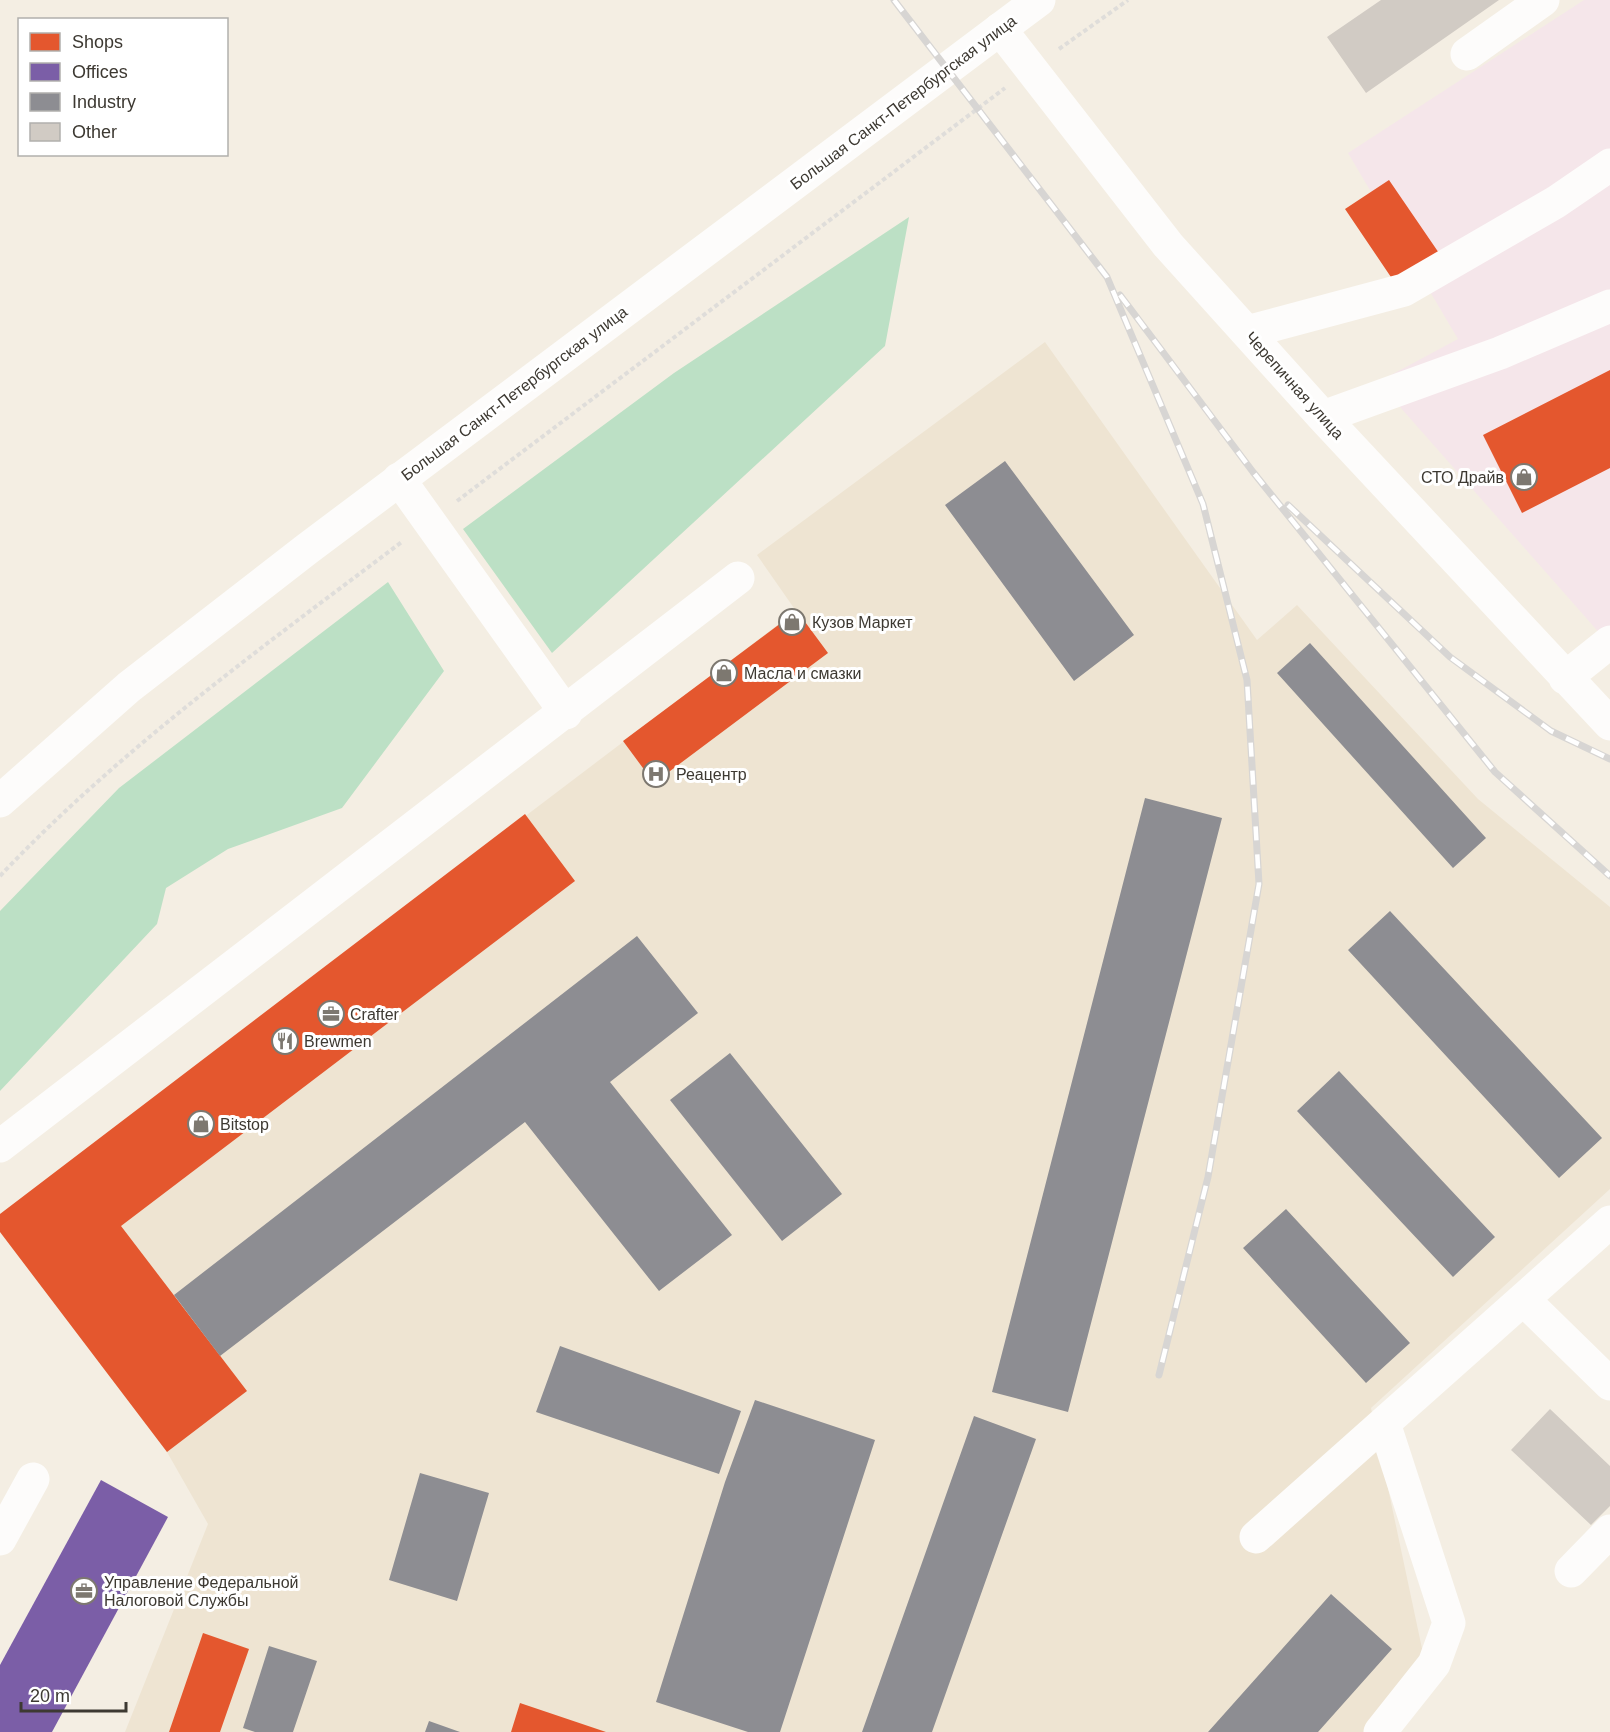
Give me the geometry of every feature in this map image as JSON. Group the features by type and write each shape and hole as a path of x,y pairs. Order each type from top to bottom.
{"main road":[{"name":"Большая Санкт-Петербургская улица","path":"0,801 129,687 399,479 1039,0"},
{"path":"1467,54 1543,0"},
{"name":"Черепичная улица","path":"1000,29 1168,245 1323,417 1610,724"},
{"path":"1247,332 1404,290 1556,202 1610,165"},
{"path":"1323,417 1500,353 1610,306"},
{"path":"399,479 566,713"},
{"path":"0,1146 566,713 738,578"},
{"path":"1565,678 1610,642"},
{"path":"1256,1537 1610,1222"},
{"path":"1524,1300 1610,1384"},
{"path":"1380,1732 1434,1664 1449,1623 1384,1423"},
{"path":"0,1539 33,1479"},
{"path":"1571,1571 1610,1531"}],"path":[{"path":"0,876 94,784 182,711 1030,69 1128,0"}],"shaded area":[{"path":"1584,0 1610,0 1610,645 1378,382 1458,339 1348,153"},
{"path":"1045,342 1257,640 1297,605 1478,799 1610,907 1610,1189 1371,1408 1424,1658 1394,1732 125,1732 208,1524 167,1452 0,1232 0,1214 796,611 757,555"}],"green space":[{"path":"909,217 885,346 552,653 463,529 674,373"},
{"path":"388,582 444,671 342,808 228,849 166,888 157,924 0,1091 0,911 119,788"}],"building: Shops":[{"path":"1389,180 1441,256 1397,286 1345,209"},
{"path":"1610,370 1610,468 1522,513 1483,435"},
{"path":"797,611 828,653 654,783 623,741"},
{"path":"525,814 575,881 121,1226 247,1391 167,1452 0,1232 0,1214"},
{"path":"203,1633 249,1649 220,1732 169,1732"},
{"path":"520,1703 606,1732 511,1732"}],"building: Offices":[{"name":"Управление Федеральной Налоговой Службы","path":"101,1480 168,1517 52,1732 0,1732 0,1665"}],"building: Industry":[{"path":"1005,461 1134,635 1074,681 945,505"},
{"path":"1310,643 1486,838 1453,868 1277,673"},
{"path":"1145,798 1222,818 1068,1412 992,1392"},
{"path":"1390,911 1602,1138 1559,1178 1348,950"},
{"path":"637,936 698,1013 610,1082 732,1235 659,1291 525,1122 220,1356 174,1295"},
{"path":"730,1053 842,1194 782,1241 670,1100"},
{"path":"1339,1071 1495,1237 1453,1277 1297,1111"},
{"path":"1286,1209 1410,1343 1366,1383 1243,1248"},
{"path":"560,1346 741,1411 719,1474 536,1412"},
{"path":"755,1400 875,1440 780,1732 748,1732 656,1702 725,1482"},
{"path":"974,1416 1036,1439 932,1732 862,1732"},
{"path":"420,1473 489,1493 457,1601 389,1580"},
{"path":"1331,1594 1392,1649 1318,1732 1208,1732"},
{"path":"269,1646 317,1661 293,1732 255,1732 243,1728"},
{"path":"429,1721 460,1732 425,1732"}],"building: Other":[{"path":"1381,0 1499,0 1366,93 1327,37"},
{"path":"1550,1409 1610,1466 1610,1506 1591,1525 1511,1450"}],"railway":[{"path":"894,0 1107,277 1203,504 1247,680 1259,884 1208,1177 1159,1375"},
{"path":"1120,295 1253,472 1495,772 1610,876"},
{"path":"1288,505 1450,657 1551,731 1610,759"}],"place":[{"name":"СТО Драйв","path":"1524,477"},
{"name":"Кузов Маркет","path":"792,622"},
{"name":"Масла и смазки","path":"724,673"},
{"name":"Реацентр","path":"656,774"},
{"name":"Crafter","path":"331,1014"},
{"name":"Brewmen","path":"285,1041"},
{"name":"Bitstop","path":"201,1124"},
{"name":"Управление Федеральной Налоговой Службы","path":"84,1591"}]}
